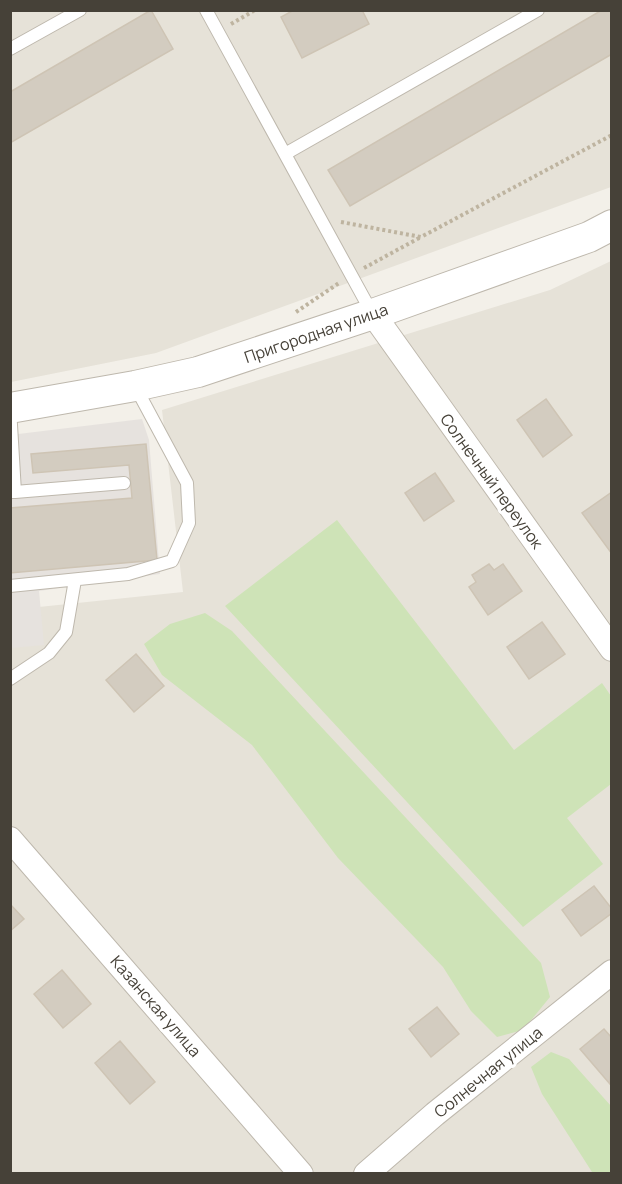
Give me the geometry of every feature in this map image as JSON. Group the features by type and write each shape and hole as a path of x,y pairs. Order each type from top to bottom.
{"street":[{"name":"Пригородная улица","path":"10,408 135,387 198,372 373,314 589,237 612,225"},
{"name":"Солнечный переулок","path":"373,314 612,649"},
{"name":"Казанская улица","path":"10,839 301,1173"},
{"name":"Солнечная улица","path":"366,1173 435,1114 612,972"}],"lane":[{"path":"10,49 80,10"},
{"path":"206,10 373,314"},
{"path":"285,154 538,10"},
{"path":"10,586 128,574 172,561 189,524 187,483 135,387"},
{"path":"10,408 13,492 124,483"},
{"path":"10,678 49,653 66,632 75,580"}],"path":[{"path":"217,32 255,10"},
{"path":"320,218 421,237 612,135"}],"shaded area":[{"path":"11,11 611,11 611,187 156,353 11,382"},
{"path":"611,261 611,1173 11,1173 10,610 183,592 162,410 550,290"},
{"path":"142,419 149,440 160,574 39,591 44,645 11,648 10,435"}],"green space":[{"path":"337,520 514,750 602,683 611,696 611,784 567,818 603,864 523,927 225,606"},
{"path":"205,613 232,631 541,963 550,997 523,1030 497,1037 471,1011 443,967 338,858 252,745 162,675 144,644 170,624"},
{"path":"551,1052 569,1059 611,1106 611,1173 592,1172 542,1094 531,1067"}],"building":[{"path":"151,10 173,49 10,143 10,92"},
{"path":"294,10 362,10 369,24 302,58 281,17"},
{"path":"602,10 612,10 612,54 350,206 328,170"},
{"path":"546,399 572,435 543,457 517,420"},
{"path":"146,444 157,560 10,573 10,508 132,498 129,465 33,473 31,454"},
{"path":"435,473 454,501 424,521 405,493"},
{"path":"612,492 612,554 582,513"},
{"path":"489,564 494,570 503,564 522,591 488,615 469,587 476,582 472,575"},
{"path":"542,622 565,654 529,679 507,647"},
{"path":"136,654 164,686 134,712 106,680"},
{"path":"594,886 612,909 612,913 581,936 562,910"},
{"path":"10,904 24,919 10,931"},
{"path":"62,970 91,1004 63,1028 34,994"},
{"path":"437,1007 459,1034 431,1057 409,1029"},
{"path":"604,1029 612,1038 610,1084 580,1049"},
{"path":"120,1041 155,1082 130,1104 95,1063"}]}
